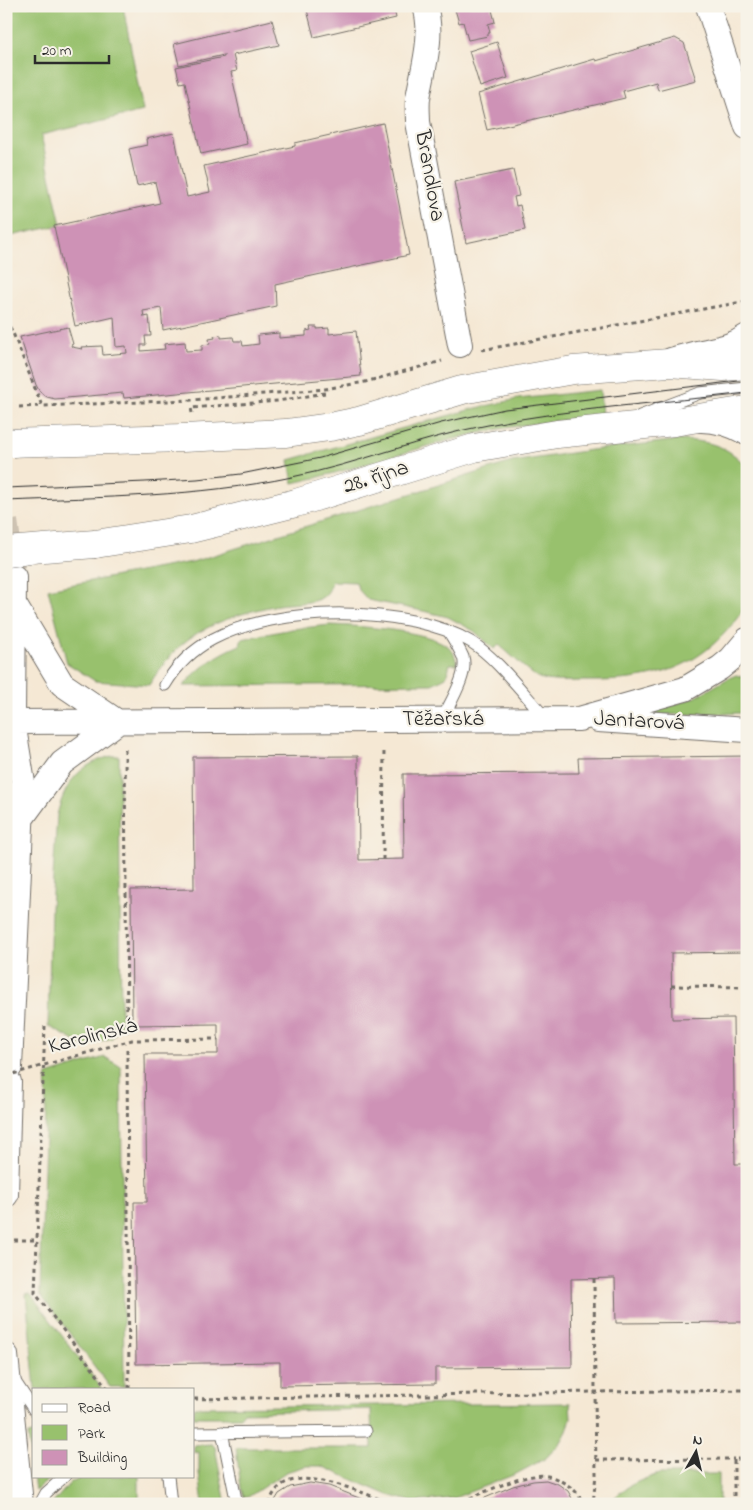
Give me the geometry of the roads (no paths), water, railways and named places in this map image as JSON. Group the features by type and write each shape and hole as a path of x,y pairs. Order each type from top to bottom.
{"street":[{"name":"Brandlova","path":"425,6 429,19 429,39 418,101 418,122 460,353"},
{"path":"708,6 738,68 747,127"},
{"path":"658,364 732,345 747,336"},
{"path":"9,443 286,433 330,427 359,420 462,390 573,370 658,364 739,368"},
{"name":"28. října","path":"14,558 191,529 296,503 474,448 527,438 674,422 747,410"},
{"path":"674,422 717,421 747,433"},
{"path":"6,1195 8,1075 23,783 10,731 14,558"},
{"path":"14,604 62,684 118,722 62,763 21,819"},
{"name":"Těžařská","path":"10,731 118,722 579,719 685,689 720,668 739,663 747,640"},
{"name":"Jantarová","path":"699,726 747,718"},
{"name":"Jantarová","path":"579,719 747,730"},
{"path":"7,1362 21,1504"}],"lane":[{"path":"606,429 700,393 747,388"},
{"path":"165,685 184,659 213,639 242,627 280,618 327,613 362,614 413,622 463,638 479,648 547,719"},
{"path":"442,720 463,675 464,666 463,657 449,632"},
{"path":"7,1362 32,1406"},
{"path":"195,1433 366,1430"},
{"path":"222,1432 237,1504"},
{"path":"40,1504 46,1493 63,1478"},
{"path":"168,1478 170,1504"}],"tunnel":[{"path":"6,521 13,569"}],"tram line":[{"path":"6,488 197,479 241,474 320,458 441,423 505,409 747,380"},
{"path":"6,501 149,495 256,484 317,472 463,430 520,419 585,410 747,393"}]}
